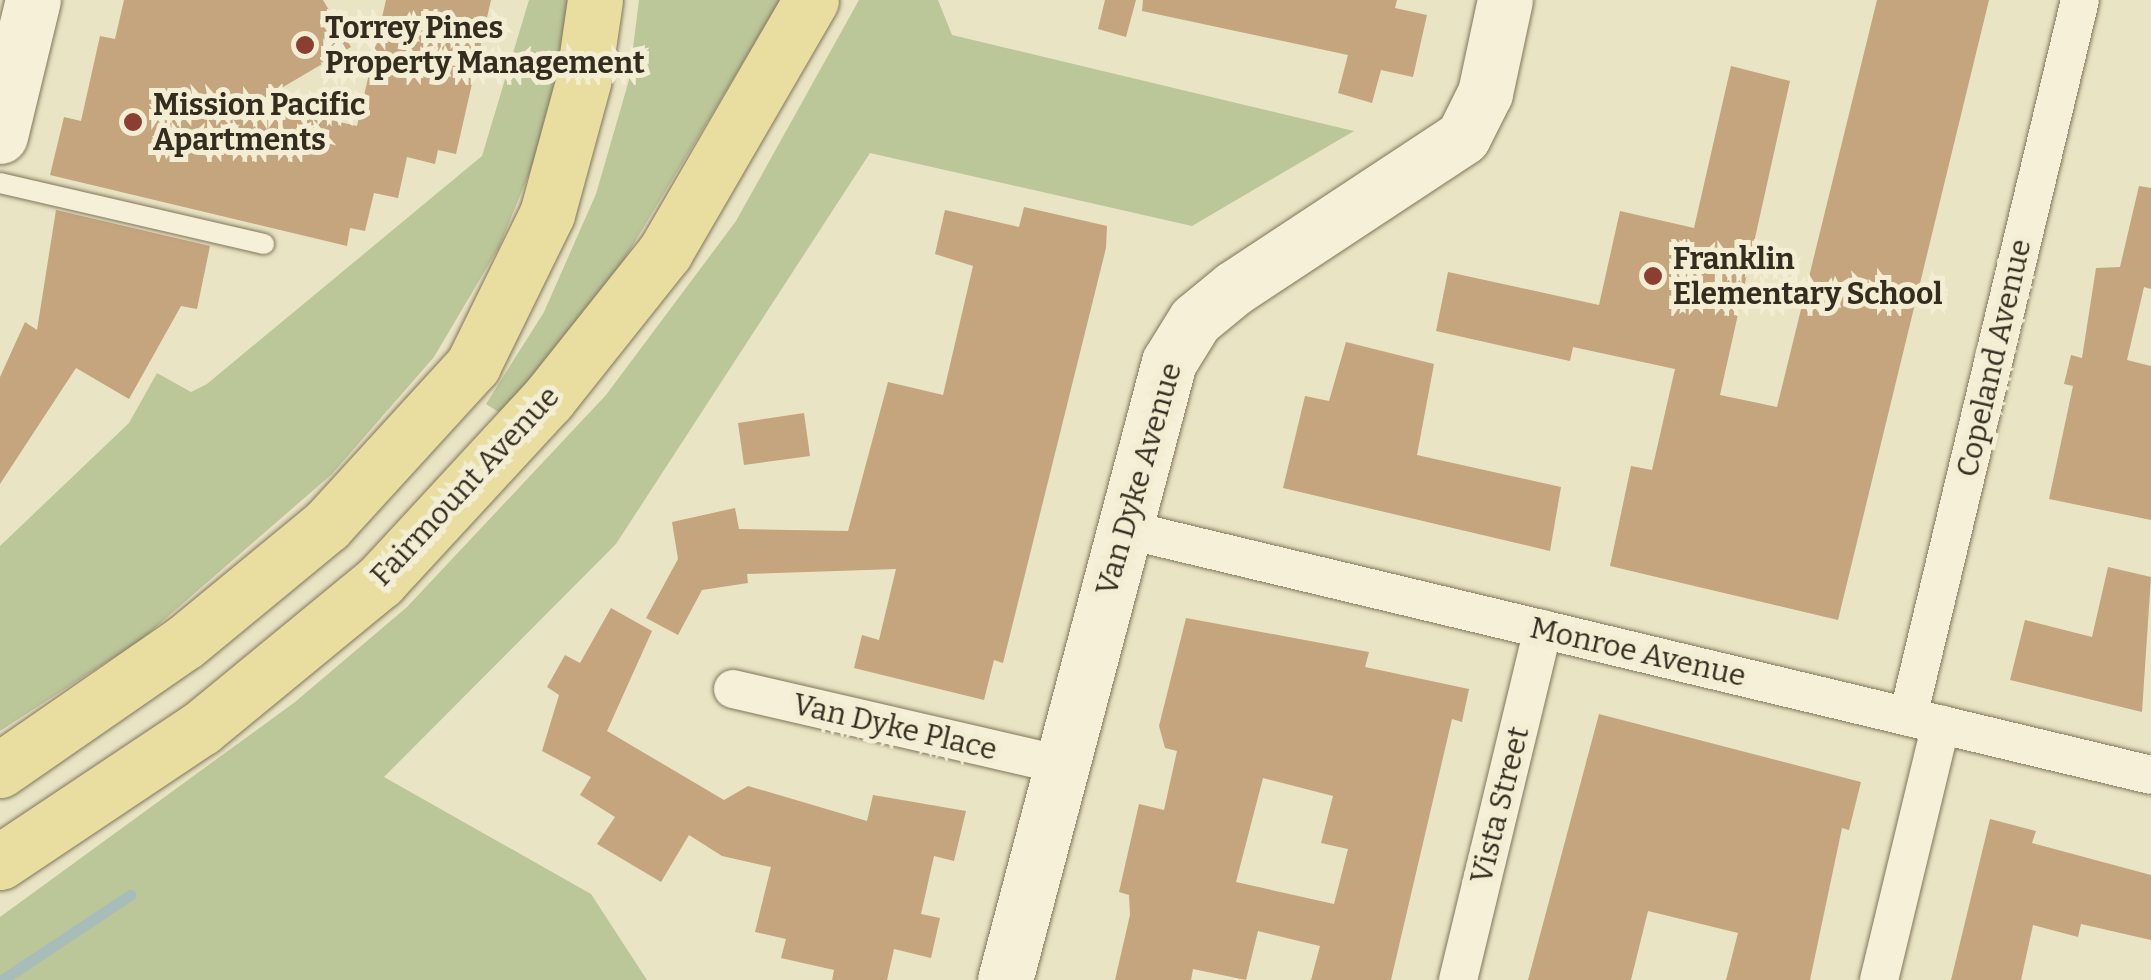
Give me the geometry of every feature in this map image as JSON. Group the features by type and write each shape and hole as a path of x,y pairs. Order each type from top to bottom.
{"main road":[{"path":"0,770 184,642 326,525 473,366 546,214 584,82 595,0"},
{"name":"Fairmount Avenue","path":"0,862 202,728 380,581 548,398 665,252 811,0"}],"street":[{"path":"0,136 34,0"},
{"name":"Van Dyke Avenue","path":"1005,980 1058,764 1169,362 1195,320 1463,138 1485,93 1504,0"},
{"name":"Copeland Avenue","path":"1879,980 1925,720 2080,0"},
{"name":"Monroe Avenue","path":"1124,528 2151,775"},
{"name":"Vista Street","path":"1458,980 1543,629"},
{"name":"Van Dyke Place","path":"733,690 1058,764"}],"lane":[{"path":"0,183 264,244"}],"green space":[{"path":"529,0 570,0 547,130 499,247 434,357 332,474 142,639 0,731 0,546 129,423 157,373 191,392 207,384 482,156"},
{"path":"639,0 781,0 622,263 503,415 486,404 544,312 596,194 629,80"},
{"path":"859,0 938,0 952,35 1354,131 1192,226 870,153 616,544 384,777 591,894 647,980 0,980 0,917 295,702 407,607 606,395 736,221"}],"building":[{"name":"Mission Pacific Apartments","path":"124,0 323,0 351,47 256,103 357,126 386,0 491,0 456,154 438,150 435,164 407,157 398,198 374,193 365,231 350,228 347,246 50,175 64,117 81,121 100,36 115,39"},
{"path":"1105,0 1136,0 1126,37 1098,29"},
{"path":"1143,0 1397,0 1395,8 1427,15 1413,77 1381,70 1372,103 1338,93 1348,55 1142,11"},
{"path":"1877,0 1989,0 1838,620 1610,566 1631,466 1652,470 1675,369 1573,347 1570,361 1436,331 1448,272 1599,305 1620,211 1694,228 1731,66 1790,81 1720,395 1777,407"},
{"path":"2139,186 2151,188 2151,289 2144,287 2127,360 2151,366 2151,520 2049,499 2073,386 2064,384 2071,355 2082,358 2096,268 2120,267"},
{"path":"1024,207 1107,226 1106,248 1003,663 994,660 984,700 854,668 862,635 879,640 896,569 747,574 748,583 702,590 678,635 646,618 678,559 672,522 735,508 739,529 848,531 888,382 943,395 973,266 935,254 945,210 1019,227"},
{"path":"56,210 210,246 197,309 181,306 129,399 76,368 0,484 0,377 25,322 37,330"},
{"path":"1346,342 1434,364 1417,455 1561,487 1550,551 1283,488 1305,396 1329,401"},
{"path":"804,413 810,456 744,465 738,423"},
{"path":"2108,567 2151,577 2142,712 2010,680 2025,620 2092,637"},
{"path":"611,608 652,631 607,731 724,800 748,786 867,821 873,795 966,811 954,861 934,856 921,914 940,918 931,958 894,949 887,980 832,980 834,970 781,958 786,939 755,932 771,867 722,856 689,835 661,882 597,844 615,817 580,795 591,777 542,751 559,695 547,687 565,655 580,663"},
{"path":"1186,618 1369,652 1365,667 1469,689 1462,722 1452,719 1391,980 1311,980 1320,946 1258,931 1246,980 1193,969 1191,980 1115,980 1130,915 1129,895 1119,892 1139,804 1164,810 1177,751 1165,748 1159,726","holes":["1263,778 1333,796 1321,843 1348,849 1334,904 1236,882"]},
{"path":"1599,714 1861,782 1849,830 1842,828 1810,980 1726,980 1738,933 1648,911 1631,980 1528,980"},
{"path":"1990,819 2036,831 2032,843 2151,875 2151,940 2081,924 2078,937 2033,925 2021,980 1951,980"}],"waterway":[{"path":"2,980 130,895"}],"place":[{"name":"Torrey Pines Property Management","path":"305,45"},
{"name":"Mission Pacific Apartments","path":"133,122"},
{"name":"Franklin Elementary School","path":"1653,276"}]}
